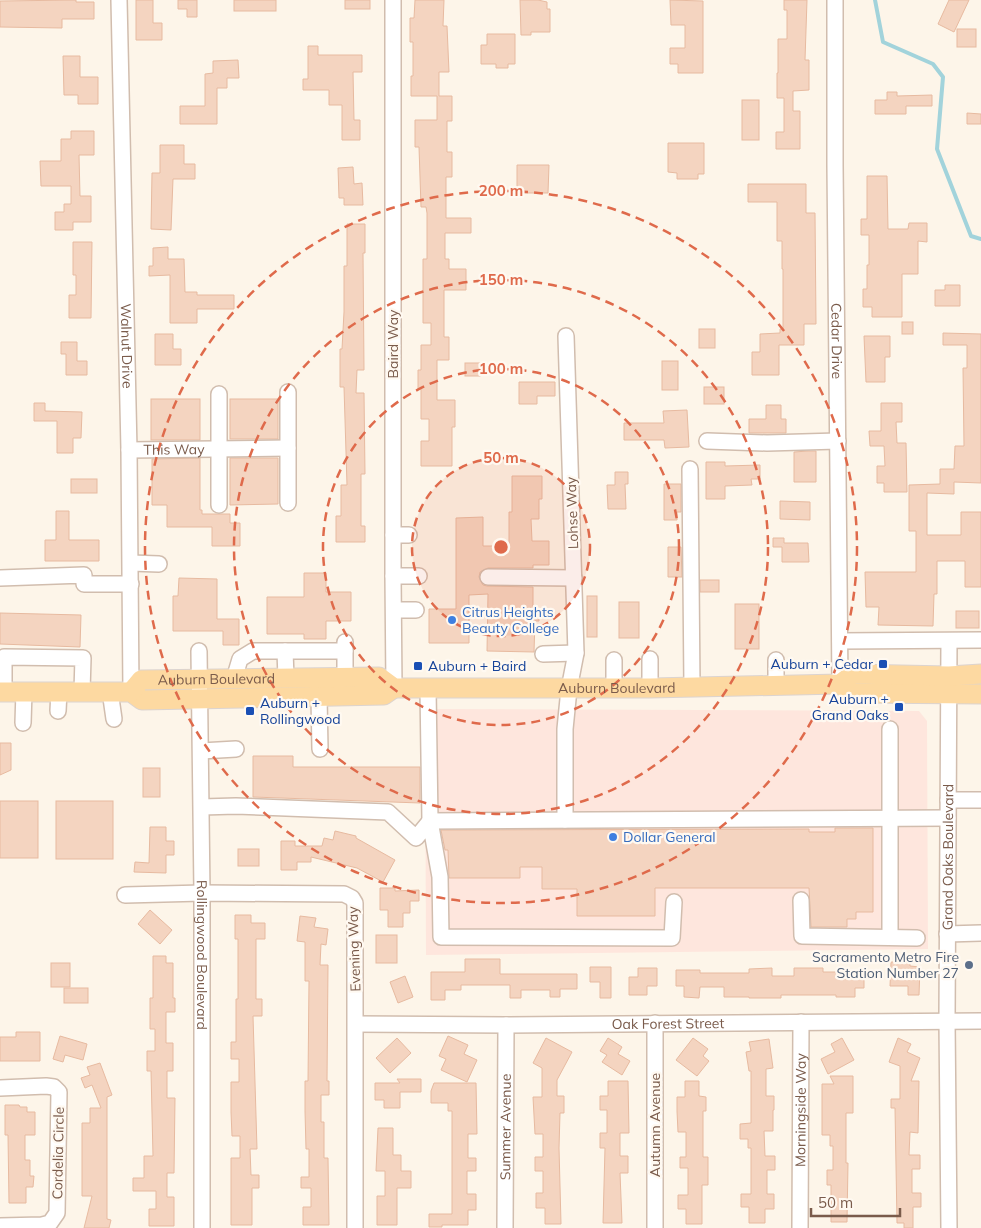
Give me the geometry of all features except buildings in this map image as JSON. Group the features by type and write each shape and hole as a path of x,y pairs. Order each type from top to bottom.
{"main road":[{"name":"Auburn Boulevard","path":"2,692 131,692 142,700 199,690 234,679 379,677 394,688 569,689 840,684 853,674 949,676 981,674"},
{"name":"Auburn Boulevard","path":"840,684 852,693 981,694"},
{"name":"Auburn Boulevard","path":"199,690 319,697 384,695 394,688"}],"street":[{"name":"Walnut Drive","path":"119,0 129,450 135,533 131,563 131,692"},
{"name":"Baird Way","path":"393,0 398,501 393,535 394,688"},
{"name":"Cedar Drive","path":"835,0 840,684"},
{"name":"Lohse Way","path":"565,820 565,729 569,689 576,653 566,336"},
{"path":"288,392 288,503"},
{"name":"This Way","path":"219,394 219,505"},
{"path":"707,440 767,443 838,441"},
{"name":"This Way","path":"129,450 288,448"},
{"path":"690,469 692,687"},
{"path":"393,535 409,535"},
{"path":"131,563 159,564"},
{"path":"0,578 84,575 84,584 131,584"},
{"path":"393,576 420,576"},
{"path":"488,577 574,578"},
{"path":"394,610 416,610"},
{"path":"840,641 981,640"},
{"name":"Grand Oaks Boulevard","path":"948,1228 947,934 949,641"},
{"path":"234,679 240,659 253,651 285,651 345,646 345,678"},
{"name":"Rollingwood Boulevard","path":"199,651 202,807 202,1228"},
{"path":"285,651 286,678"},
{"path":"543,654 576,653"},
{"path":"2,692 4,657 83,658 82,691"},
{"path":"650,659 650,688"},
{"path":"614,660 614,688"},
{"path":"776,660 776,685"},
{"path":"428,689 430,821 440,877 441,937 672,938 674,902"},
{"path":"23,723 24,691"},
{"path":"58,691 58,711"},
{"path":"110,691 114,719"},
{"path":"319,697 320,749"},
{"path":"890,729 890,937"},
{"path":"201,751 236,749"},
{"path":"948,800 981,800"},
{"path":"202,807 236,806 388,812 416,838 430,821"},
{"path":"430,821 948,818"},
{"name":"Evening Way","path":"125,895 202,893 344,894 352,898 355,903 355,1228"},
{"path":"801,900 802,936 917,938"},
{"path":"947,934 981,933"},
{"name":"Oak Forest Street","path":"356,1024 506,1025 981,1021"},
{"name":"Morningside Way","path":"800,1228 801,1022"},
{"name":"Autumn Avenue","path":"655,1228 656,1023"},
{"name":"Summer Avenue","path":"505,1228 506,1025"},
{"name":"Cordelia Circle","path":"0,1088 46,1086 54,1087 58,1092 57,1213 50,1223 42,1225 0,1226"}],"shaded area":[{"path":"425,709 919,711 927,721 928,949 426,955"}],"waterway":[{"path":"875,0 883,42 933,64 943,77 937,149 971,236 981,239"}],"place":[{"name":"Citrus Heights Beauty College","path":"452,620"},
{"name":"Auburn + Cedar","path":"883,664"},
{"name":"Auburn + Baird","path":"418,666"},
{"name":"Auburn + Grand Oaks","path":"899,707"},
{"name":"Auburn + Rollingwood","path":"250,711"},
{"name":"Dollar General","path":"613,837"},
{"name":"Sacramento Metro Fire Station Number 27","path":"969,965"}]}
